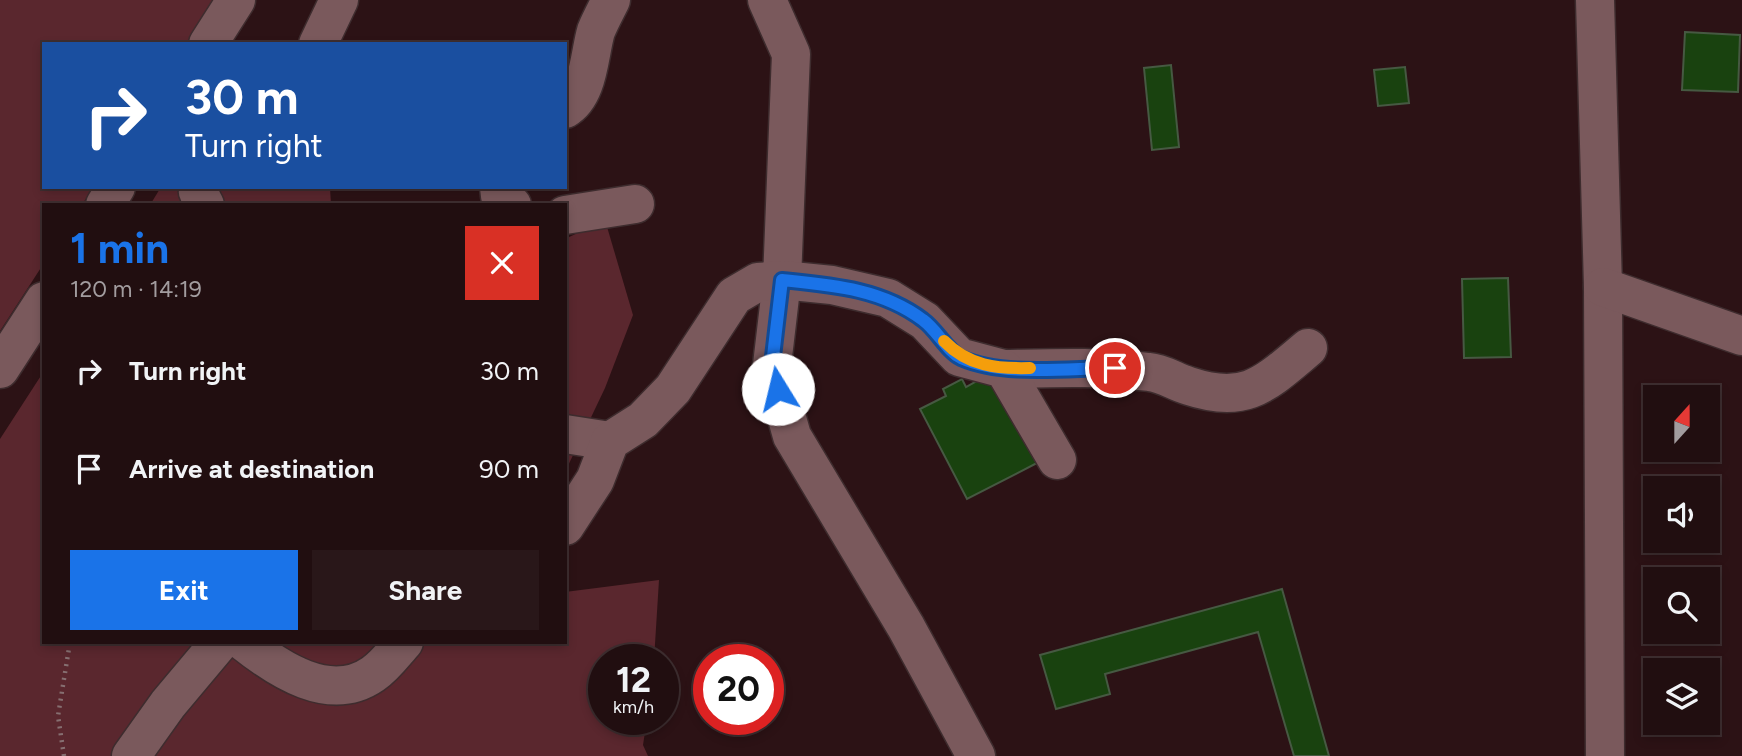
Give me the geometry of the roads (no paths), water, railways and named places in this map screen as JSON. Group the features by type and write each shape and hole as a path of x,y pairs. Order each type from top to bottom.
{"street":[{"path":"209,42 236,0"},
{"path":"319,42 339,0"},
{"path":"567,108 572,105 586,76 596,31 611,0"},
{"path":"767,0 791,54 782,280 772,365 792,436 906,627 976,756"},
{"path":"1595,0 1603,287 1605,756"},
{"path":"499,189 500,196 509,203"},
{"path":"567,215 635,204"},
{"path":"567,523 595,480 610,441 643,420 673,389 734,296 758,282 782,280 832,285 888,298 925,321 960,357 1004,369 1115,368 1154,372 1218,396 1245,392 1278,373 1308,348"},
{"path":"1603,287 1742,336"},
{"path":"0,369 42,304"},
{"path":"1004,369 1057,460"},
{"path":"567,434 610,441"},
{"path":"131,756 168,704 218,644"},
{"path":"246,644 274,666 313,683 349,685 374,674 402,644"}]}
